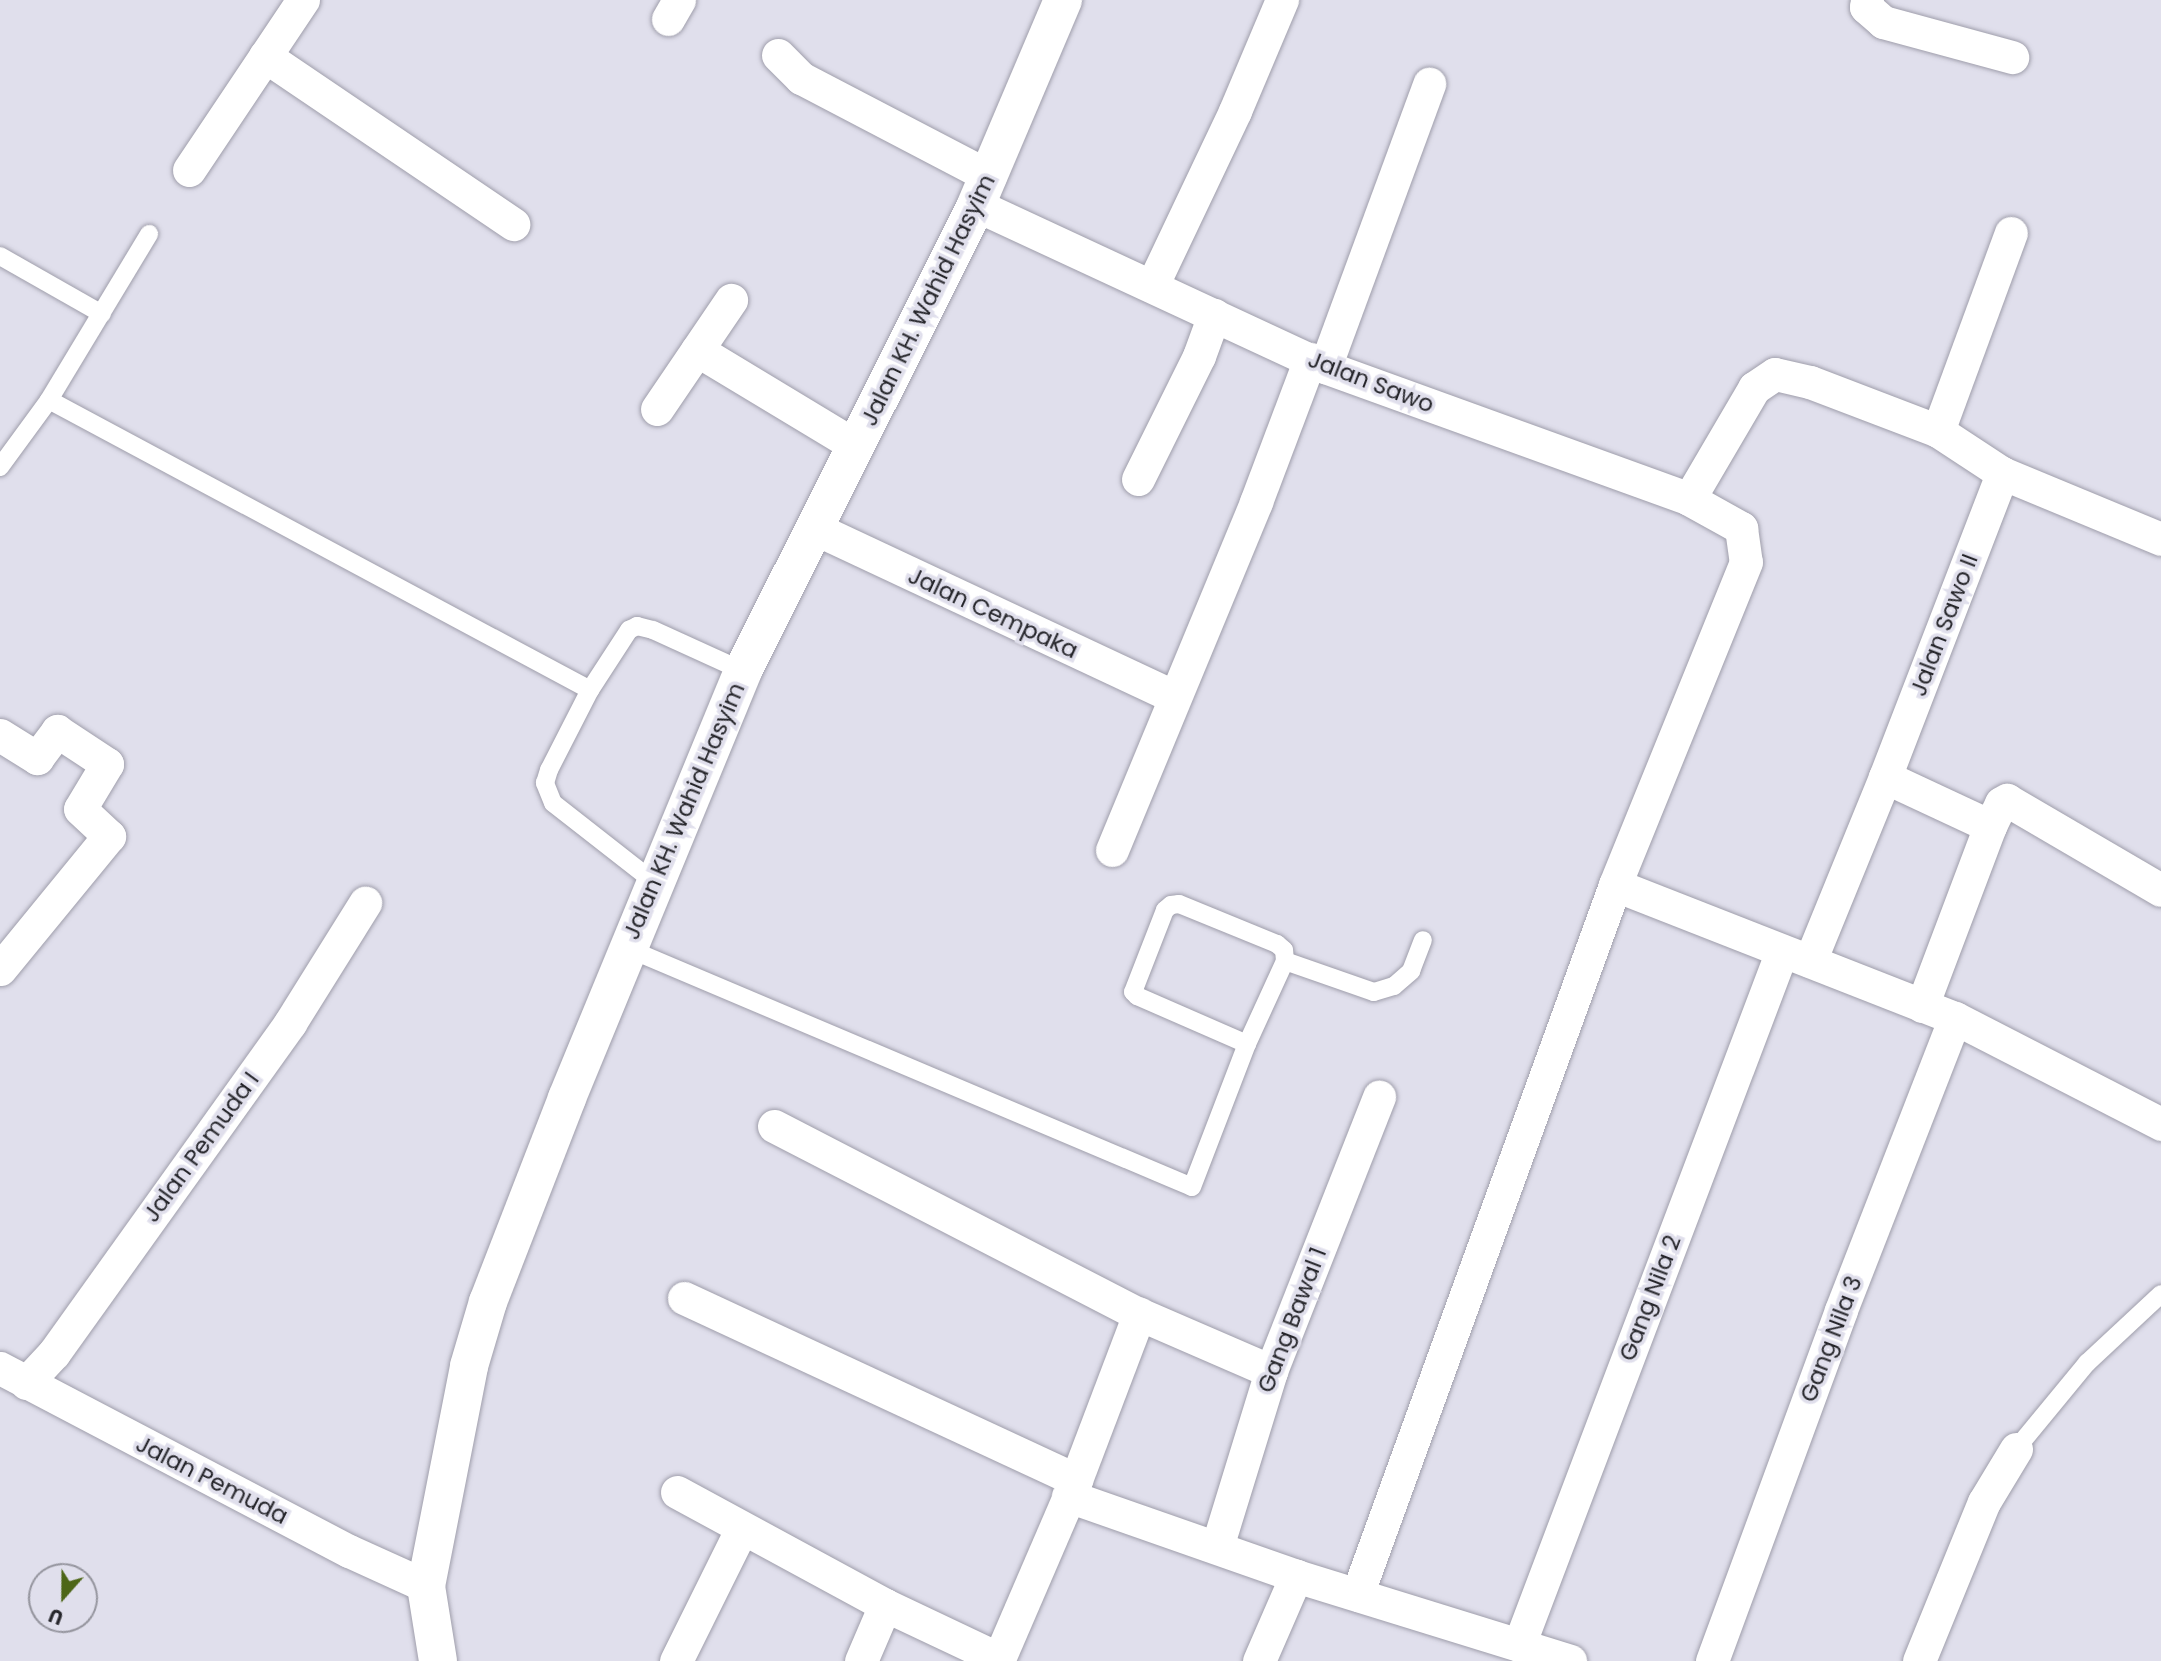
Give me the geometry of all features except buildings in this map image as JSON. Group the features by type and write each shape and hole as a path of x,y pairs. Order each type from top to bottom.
{"street":[{"path":"189,170 303,0"},
{"name":"Jalan KH. Wahid Hasyim","path":"438,1661 426,1586 469,1366 488,1302 627,948 743,671 983,191 1063,0"},
{"path":"1152,286 1235,111 1282,0"},
{"path":"1867,0 1866,7 1883,22 2012,57"},
{"name":"Jalan Sawo","path":"778,55 801,78 983,191 1152,286 1317,363 1689,499 1741,528 1746,562 1615,885"},
{"path":"265,56 513,224"},
{"path":"1112,850 1173,696 1317,363 1429,84"},
{"path":"1938,431 2011,233"},
{"path":"657,409 731,300"},
{"path":"1138,480 1199,356 1214,315"},
{"path":"697,350 856,446"},
{"path":"1689,499 1754,388 1775,374 1810,382 1938,431 2002,473 2161,539"},
{"name":"Jalan Sawo II","path":"1796,956 1885,777 2002,473"},
{"name":"Jalan Cempaka","path":"814,528 1173,696"},
{"path":"0,735 37,758 57,731 107,764 80,809 109,836 0,969"},
{"path":"1885,777 1990,826"},
{"path":"1923,1006 1990,826 2001,803 2007,800 2161,890"},
{"path":"1357,1595 1615,885 1955,1018 2161,1124"},
{"name":"Jalan Pemuda I","path":"13,1376 54,1353 290,1023 365,903"},
{"name":"Gang Nila 2","path":"1519,1645 1796,956"},
{"name":"Gang Nila 3","path":"1712,1661 1841,1310 1955,1018"},
{"name":"Gang Bawal 1","path":"1217,1547 1271,1371 1379,1097"},
{"path":"774,1126 1139,1314 1271,1371"},
{"path":"684,1298 1072,1488 1296,1576 1570,1661"},
{"path":"677,1492 885,1605 998,1660 1072,1488 1139,1314"},
{"name":"Jalan Pemuda","path":"13,1376 349,1551 426,1586"},
{"path":"1919,1661 1984,1502 2023,1440"},
{"path":"676,1661 742,1528"},
{"path":"1259,1661 1296,1576"},
{"path":"861,1661 885,1605"}],"lane":[{"path":"0,467 49,400 149,234"},
{"path":"0,256 102,314"},
{"path":"49,400 590,690"},
{"path":"654,882 553,803 547,793 548,771 590,690 629,630 637,626 653,630 743,671"},
{"path":"627,948 1192,1187 1247,1044 1285,961 1284,950 1277,944 1179,904 1165,910 1133,992 1247,1044"},
{"path":"1285,961 1374,992 1394,986 1412,971 1423,940"},
{"path":"2023,1440 2087,1363 2161,1294"}]}
